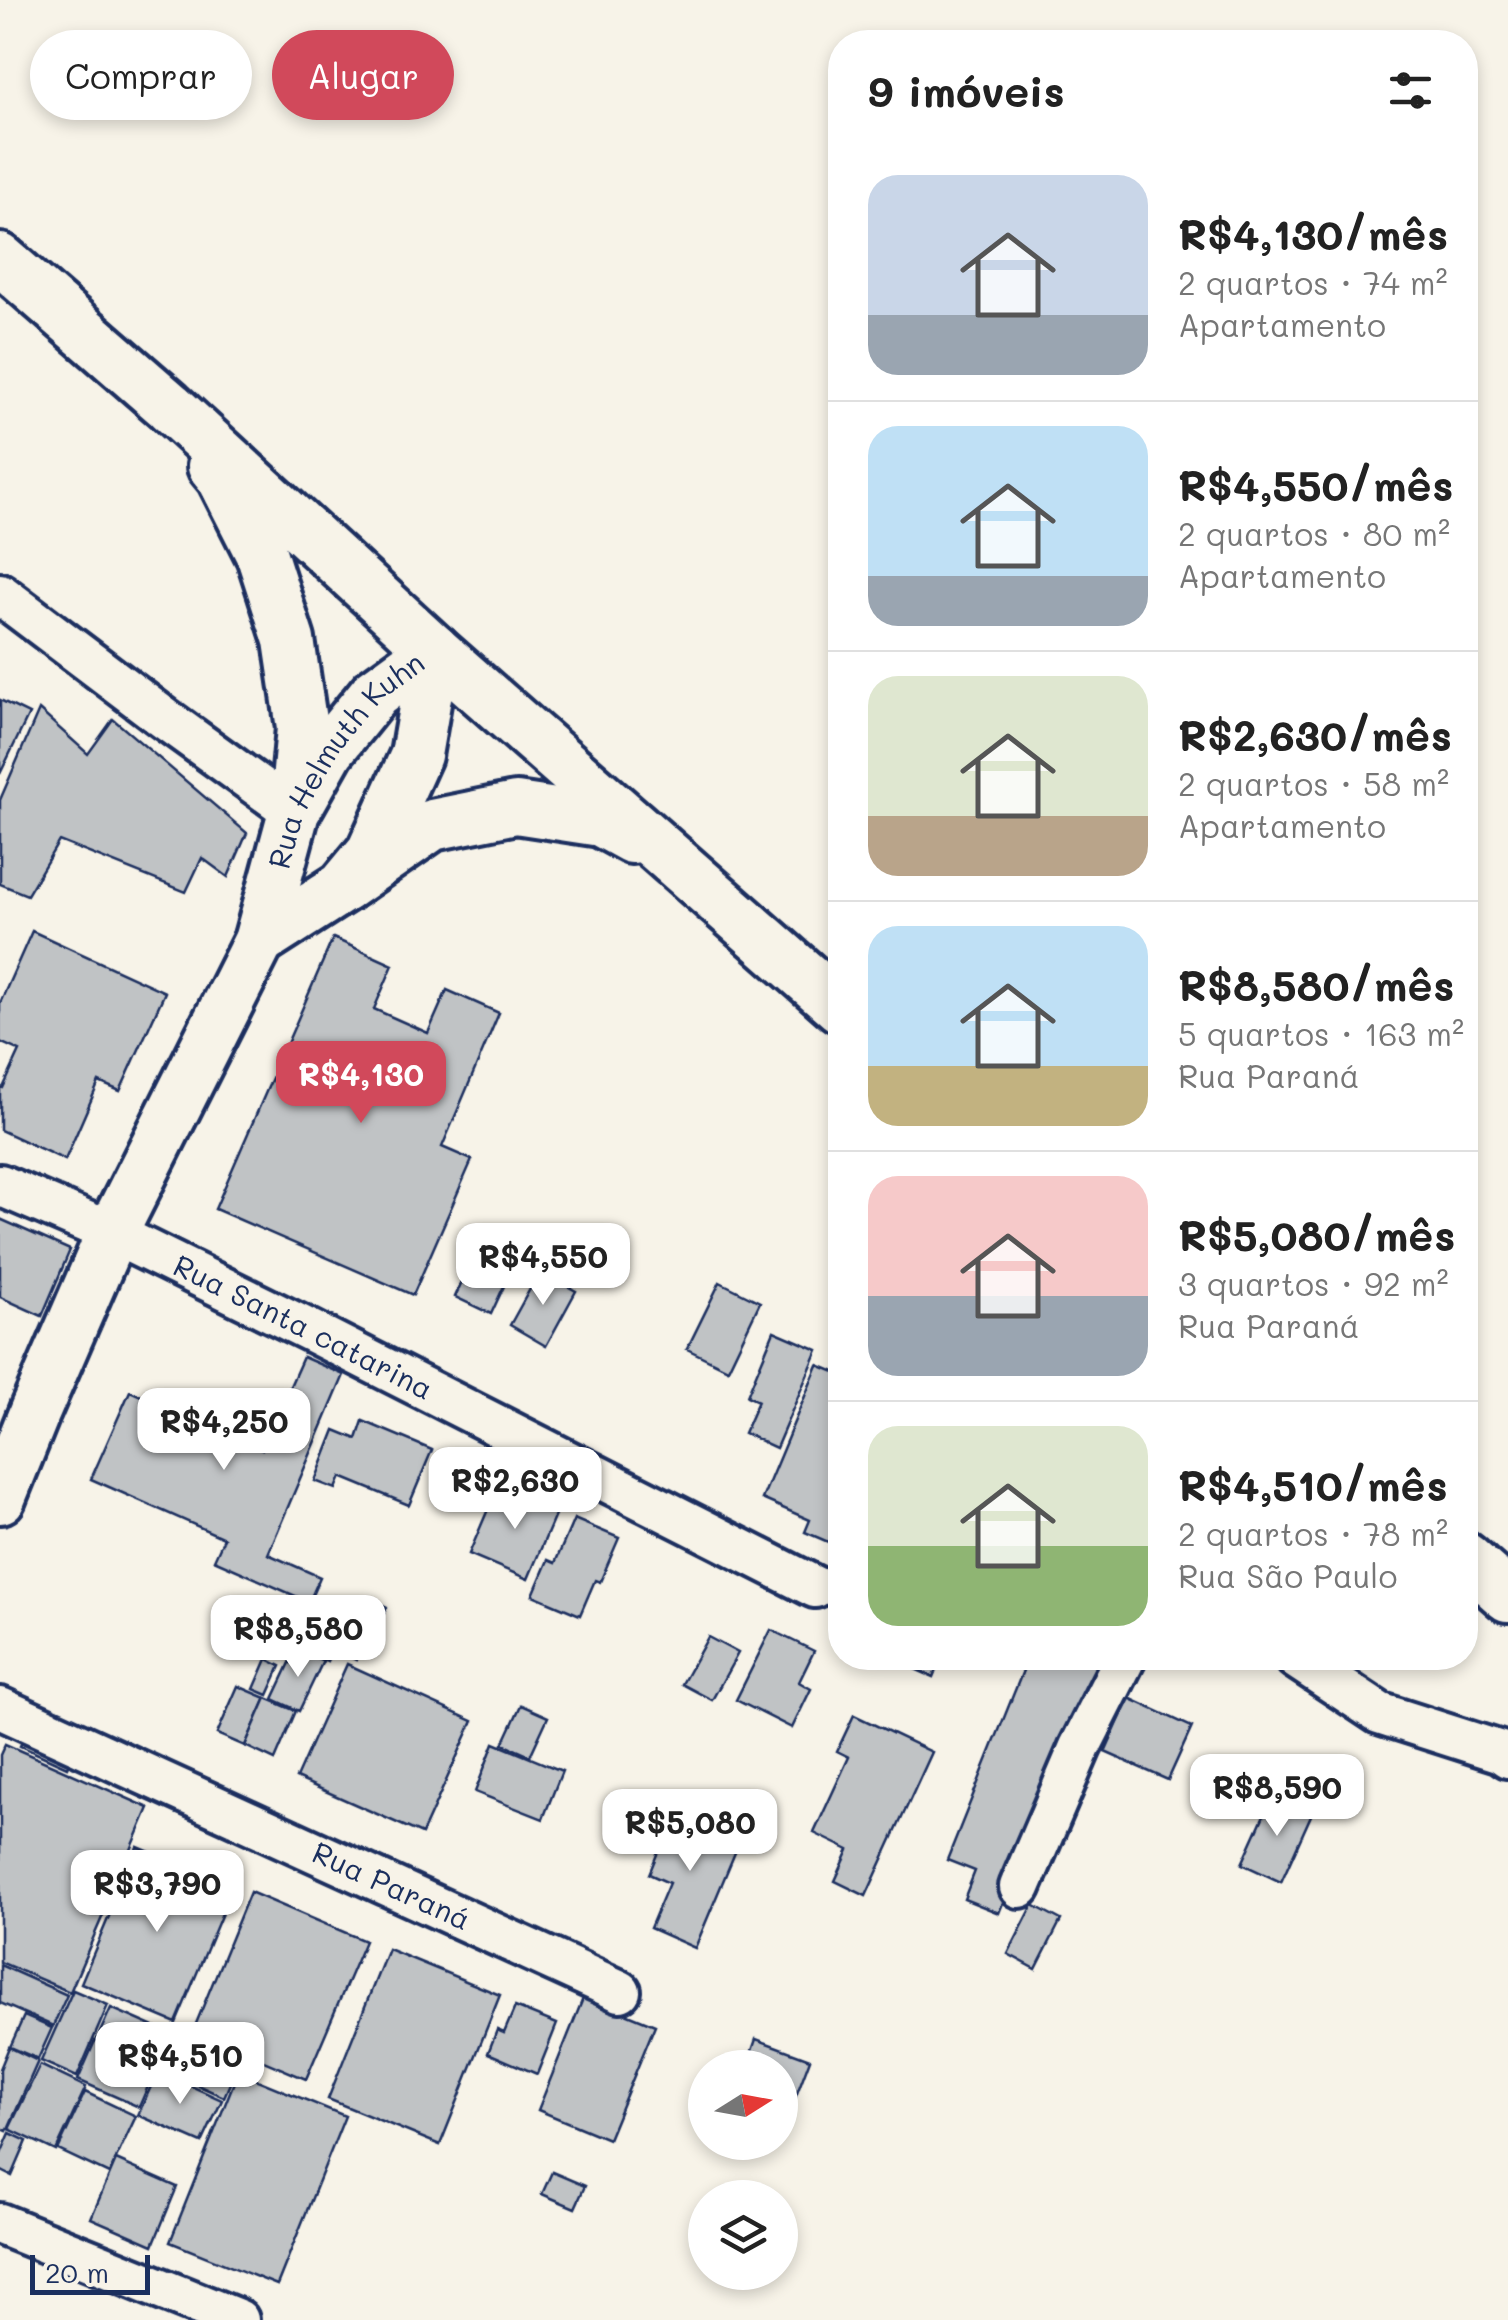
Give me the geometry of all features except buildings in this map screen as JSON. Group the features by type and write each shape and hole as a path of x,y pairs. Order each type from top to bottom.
{"main road":[{"path":"0,259 169,406 434,650 828,995"},
{"path":"169,406 222,477 262,556 289,640 302,728 294,812"},
{"name":"Rua Helmuth Kuhn","path":"0,1498 112,1233 259,942 294,812 329,750 375,692 434,650"},
{"name":"Rua Helmuth Kuhn","path":"259,942 344,887 372,852 416,755 434,650"},
{"path":"344,887 432,825 516,808 601,821 676,862"},
{"path":"1478,1569 1508,1596"}],"street":[{"path":"0,594 294,812"},
{"name":"Rua Santa catarina","path":"0,1185 112,1233 326,1338 815,1587"},
{"path":"1020,1887 1080,1747 1119,1670"},
{"path":"1314,1670 1378,1713 1508,1757"},
{"name":"Rua Paraná","path":"0,1708 620,1991"},
{"path":"0,2224 238,2320"}]}
